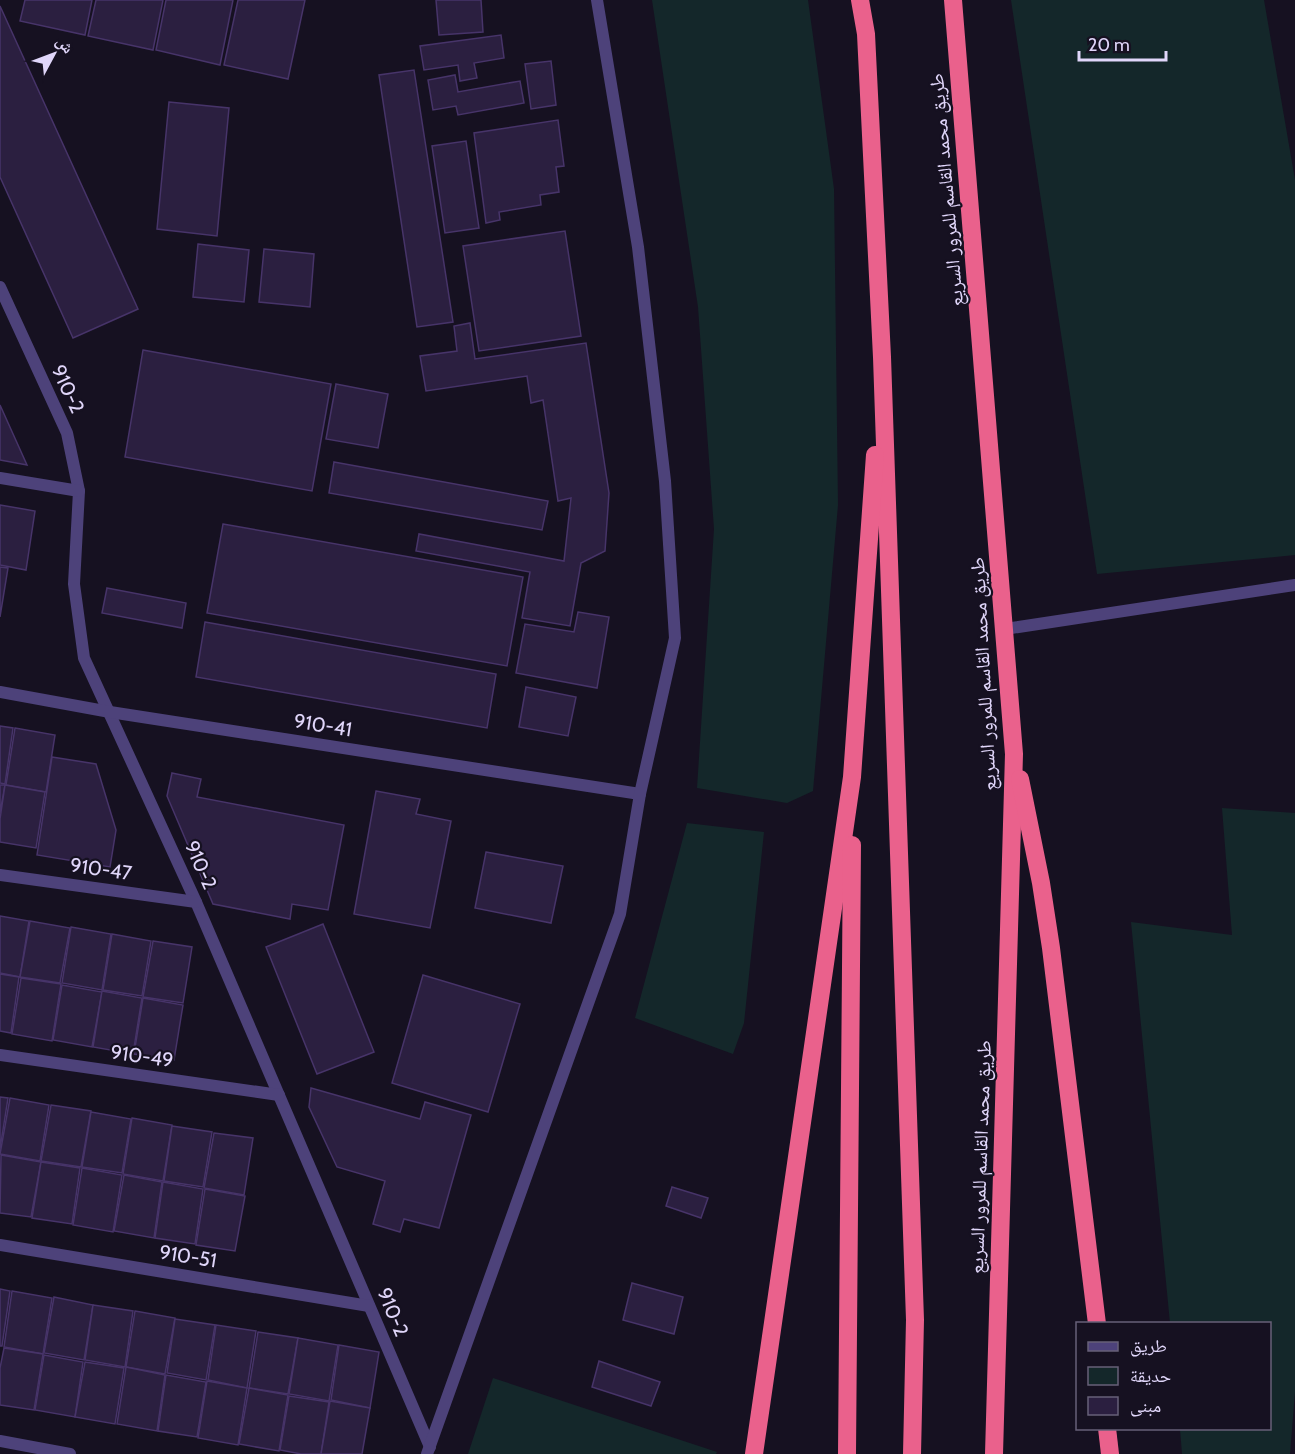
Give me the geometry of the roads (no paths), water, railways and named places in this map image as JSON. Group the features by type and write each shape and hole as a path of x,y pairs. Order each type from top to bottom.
{"highway":[{"path":"860,0 866,34 882,357 915,1320 912,1454"},
{"name":"طريق محمد القاسم للمرور السريع","path":"953,0 1014,754 994,1454"},
{"path":"847,1454 852,777 882,357"},
{"path":"1014,754 1033,840 1052,948 1097,1322"},
{"path":"754,1454 852,777"},
{"path":"1107,1430 1110,1454"}],"street":[{"path":"429,1450 620,914 640,794 675,638 665,481 638,247 597,0"},
{"name":"910-2","path":"0,288 67,433 79,490 74,584 84,658 196,902 429,1450"},
{"path":"0,478 79,490"},
{"path":"1005,629 1295,585"},
{"name":"910-41","path":"0,692 110,712 640,794"},
{"name":"910-47","path":"0,875 196,902"},
{"name":"910-49","path":"0,1055 279,1095"},
{"name":"910-51","path":"0,1245 369,1306"},
{"path":"0,1441 70,1454"}]}
